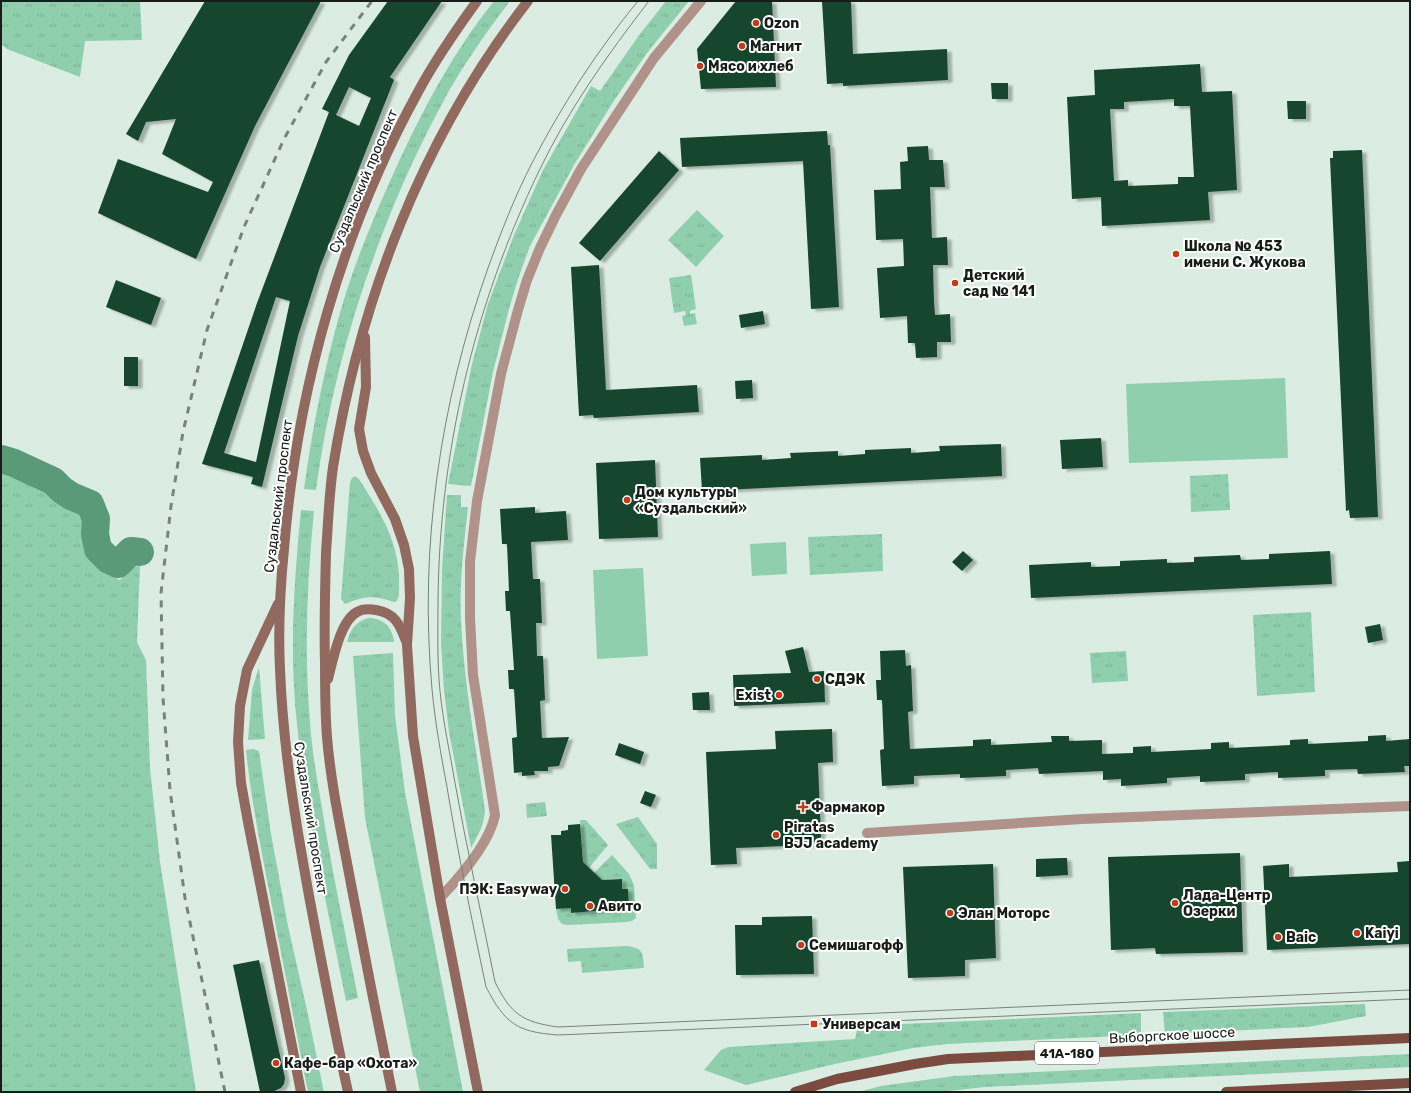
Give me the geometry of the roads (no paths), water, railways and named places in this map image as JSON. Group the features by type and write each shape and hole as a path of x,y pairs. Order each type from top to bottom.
{"main road":[{"name":"Суздальский проспект","path":"348,1092 329,1006 298,836 289,779 283,725 279,600 286,516 293,464 302,415 322,329 339,273 364,206 393,141 419,91 448,43 477,1"},
{"name":"Суздальский проспект","path":"392,1092 337,813 327,737 324,618 328,524 333,470 347,392 365,324 392,245 430,155 454,111 482,65 528,1"},
{"path":"365,324 366,387 359,429 363,451 371,473 395,520 404,545 409,569 410,598 407,645 413,736 440,898 478,1092"},
{"path":"279,600 247,670 240,706 238,742 241,783 248,822 301,1092"},
{"path":"325,691 336,650 345,625 350,617 358,611 370,609 381,611 390,616 399,624 407,645"},
{"name":"Выборгское шоссе","path":"795,1092 844,1078 948,1059 1410,1038"},
{"path":"1226,1092 1410,1083"}],"street":[{"path":"440,898 471,861 494,823 496,815 473,675 470,618 470,562 478,501 501,374 518,310 527,280 540,248 581,169 654,58 701,1"},
{"path":"867,833 1082,820 1410,806"}],"waterway":[{"path":"1,459 14,463 53,481 71,496 90,504 96,519 95,534 98,549 109,560 118,564 131,551 140,552"}],"tram line":[{"path":"638,1 608,39 568,99 543,141 514,201 488,268 471,319 457,371 437,476 431,529 429,582 429,636 433,701 438,738 465,887 486,987 499,1009 513,1023 522,1028 544,1034 558,1035 1410,999"},
{"path":"649,1 604,62 576,104 550,148 516,222 496,274 464,381 453,436 445,491 440,547 438,603 438,658 441,703 460,808 495,982 512,1009 526,1019 558,1027 1410,990"}],"railway":[{"path":"225,1092 185,898 170,790 163,698 161,593 171,506 183,432 207,330 244,227 284,139 326,62 372,1"}],"place":[{"name":"Ozon","path":"756,23"},
{"name":"Магнит","path":"742,46"},
{"name":"Мясо и хлеб","path":"700,66"},
{"name":"Школа № 453 имени С. Жукова","path":"1176,254"},
{"name":"Детский сад № 141","path":"955,283"},
{"name":"Дом культуры «Суздальский»","path":"627,500"},
{"name":"СДЭК","path":"817,679"},
{"name":"Exist","path":"779,695"},
{"name":"Фармакор","path":"803,807"},
{"name":"Piratas BJJ academy","path":"776,835"},
{"name":"ПЭК: Easyway","path":"565,889"},
{"name":"Лада-Центр Озерки","path":"1175,903"},
{"name":"Авито","path":"590,906"},
{"name":"Элан Моторс","path":"950,913"},
{"name":"Kaiyi","path":"1357,933"},
{"name":"Baic","path":"1278,937"},
{"name":"Семишагофф","path":"801,945"},
{"name":"Универсам","path":"814,1024"},
{"name":"Кафе-бар «Охота»","path":"276,1063"}]}
